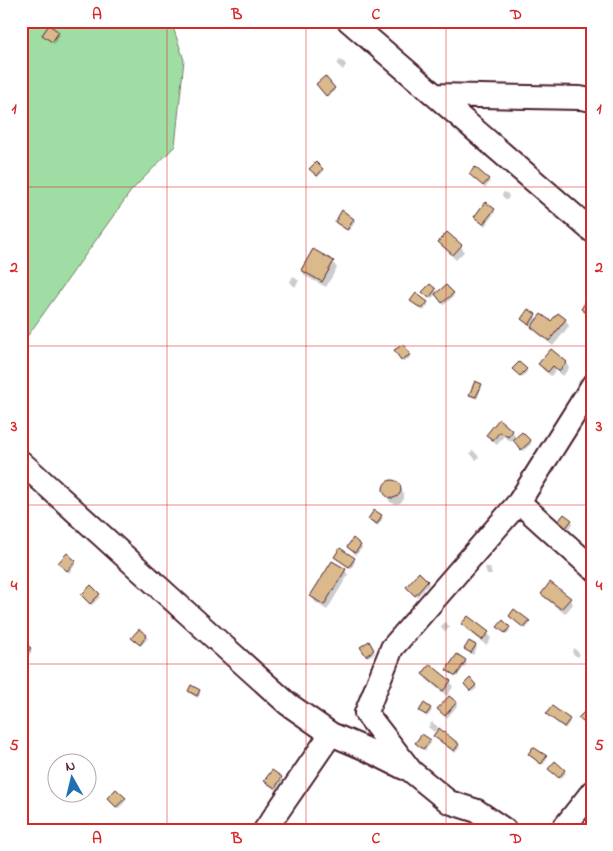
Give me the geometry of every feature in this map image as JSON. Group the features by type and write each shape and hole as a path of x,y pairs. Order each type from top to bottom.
{"street":[{"path":"349,21 592,231"},
{"path":"435,95 580,98 592,100"},
{"path":"411,772 366,713 392,648 519,502 592,386"},
{"path":"21,462 288,704 331,734 411,772 450,802 477,811 505,830"},
{"path":"519,502 592,568"},
{"path":"265,830 331,734"},
{"path":"562,830 592,792"}],"green space":[{"path":"21,21 171,21 184,60 175,146 131,191 21,345"}],"building":[{"path":"49,25 59,32 52,42 42,35"},
{"path":"325,76 335,88 326,96 316,84"},
{"path":"316,162 323,169 317,176 309,169"},
{"path":"475,167 489,179 483,186 469,174"},
{"path":"485,202 495,209 483,224 474,217"},
{"path":"342,210 354,219 347,230 335,222"},
{"path":"447,232 462,245 453,255 438,242"},
{"path":"313,249 334,261 322,282 301,270"},
{"path":"430,284 436,289 429,298 422,292"},
{"path":"446,285 454,293 442,303 435,294"},
{"path":"416,293 428,302 422,309 410,301"},
{"path":"590,295 592,296 592,313 590,316 581,309"},
{"path":"528,309 536,314 529,325 521,319"},
{"path":"558,313 566,319 549,341 531,327 541,314 551,321"},
{"path":"404,344 410,355 401,360 394,350"},
{"path":"551,349 567,362 559,371 553,366 548,372 538,364"},
{"path":"519,362 527,369 520,376 512,369"},
{"path":"475,381 482,384 476,397 469,395"},
{"path":"499,419 513,431 508,437 500,432 493,440 486,435"},
{"path":"522,432 531,441 521,450 513,440"},
{"path":"388,480 396,480 401,485 399,496 388,498 383,493 383,485"},
{"path":"374,510 382,515 377,524 368,519"},
{"path":"564,514 572,520 564,530 556,524"},
{"path":"353,538 361,545 355,553 347,547"},
{"path":"340,548 355,558 349,567 334,557"},
{"path":"67,553 76,561 67,571 58,563"},
{"path":"332,561 346,569 324,605 310,596"},
{"path":"419,572 428,581 415,596 406,587"},
{"path":"550,582 571,598 561,609 541,594"},
{"path":"91,585 100,594 90,604 81,595"},
{"path":"514,609 530,621 524,628 509,616"},
{"path":"468,616 489,632 482,640 461,624"},
{"path":"503,620 510,627 505,633 497,627"},
{"path":"139,629 147,635 140,645 131,638"},
{"path":"22,640 31,648 24,657 21,655"},
{"path":"369,641 374,650 366,656 360,647"},
{"path":"469,641 476,645 471,653 464,649"},
{"path":"457,654 466,660 456,676 446,670"},
{"path":"430,664 451,681 443,691 422,674"},
{"path":"470,678 476,685 470,691 464,684"},
{"path":"191,685 200,690 197,696 188,691"},
{"path":"449,696 457,702 445,716 437,709"},
{"path":"424,703 431,708 426,715 419,711"},
{"path":"552,706 570,719 564,727 546,714"},
{"path":"585,711 592,716 592,720 587,725 578,718"},
{"path":"439,728 459,744 454,751 433,736"},
{"path":"422,734 431,740 423,749 415,743"},
{"path":"533,747 547,756 541,764 528,754"},
{"path":"555,761 565,770 559,778 548,769"},
{"path":"272,770 282,777 275,788 264,781"},
{"path":"116,789 126,798 116,807 107,798"}]}
